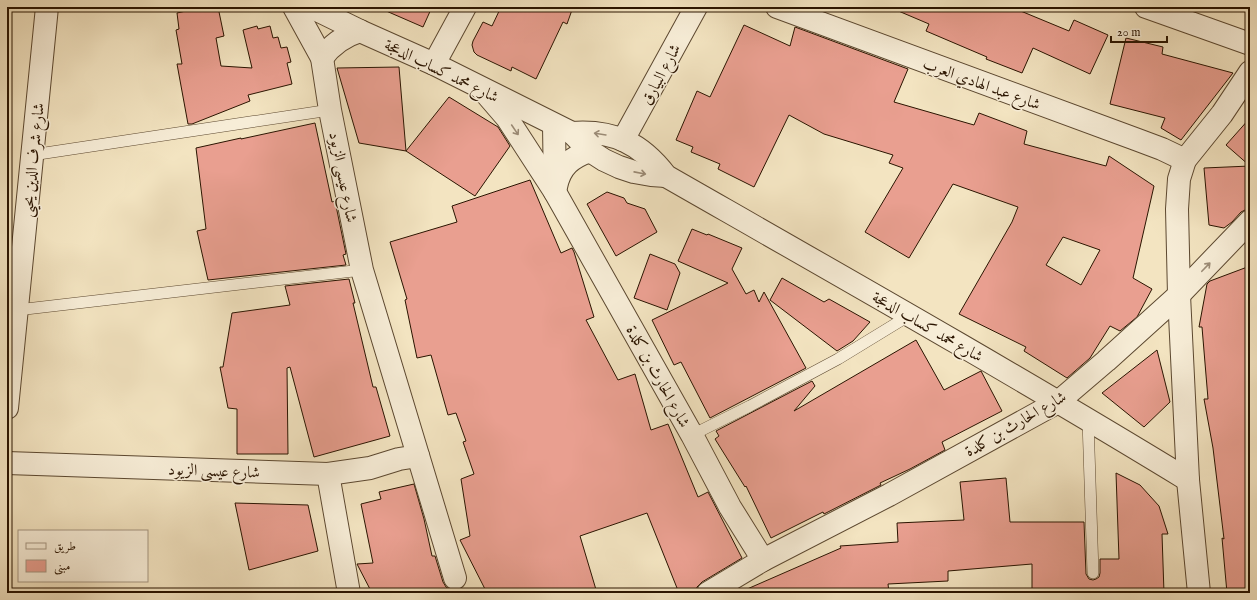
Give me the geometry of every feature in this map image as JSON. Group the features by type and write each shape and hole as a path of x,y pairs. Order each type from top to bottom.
{"street":[{"name":"شارع شرف الدين يحيى","path":"7,408 47,7"},
{"name":"شارع عيسى الزيود","path":"294,7 322,58 330,110 362,270 455,578"},
{"name":"شارع محمد كساب الدعجة","path":"311,7 434,64 563,129 590,151 604,160 634,172 666,176"},
{"path":"434,64 465,7"},
{"name":"شارع البيارق","path":"623,140 696,7"},
{"name":"شارع عبد الهادي العرب","path":"777,7 1138,140 1185,160"},
{"path":"1146,7 1250,44"},
{"path":"322,58 327,51 344,37 360,31"},
{"path":"1199,593 1188,480 1179,295 1177,209 1179,179 1185,160 1222,114 1250,72"},
{"name":"شارع الحارث بن كلدة","path":"482,89 507,118 555,192 692,435 730,507 763,560"},
{"name":"شارع الحارث بن كلدة","path":"534,115 542,161 555,192"},
{"name":"شارع محمد كساب الدعجة","path":"563,129 611,136 636,147 648,155 666,176 910,315 1088,419 1188,480"},
{"name":"شارع الحارث بن كلدة","path":"555,192 563,129"},
{"path":"555,192 557,180 562,170 570,161 579,155 590,151"},
{"name":"شارع الحارث بن كلدة","path":"708,593 763,560 889,495 1058,402 1179,295 1250,221"},
{"name":"شارع عيسى الزيود","path":"7,463 328,474 370,468 399,459 418,456"},
{"path":"328,474 349,593"}],"lane":[{"path":"32,155 330,110"},
{"path":"17,310 362,270"},
{"path":"692,435 838,359 910,315"},
{"path":"1088,419 1093,573"}],"building":[{"path":"194,7 218,7 224,36 216,38 221,66 252,68 243,30 257,26 258,29 270,26 273,38 278,37 281,48 287,47 291,62 287,63 292,84 248,95 250,101 192,124 188,124 177,64 182,64 176,30 179,29 177,13 195,9"},
{"path":"377,7 432,7 423,27"},
{"path":"501,7 573,7 567,24 563,22 536,79 512,67 511,71 477,55 474,52 472,45 473,41 483,22 492,26"},
{"path":"889,7 1011,7 1069,31 1074,20 1108,35 1090,74 1033,48 1022,73 986,59 987,57 926,31 929,24"},
{"path":"744,25 790,46 795,27 908,69 894,102 974,125 979,113 1027,131 1024,144 1106,166 1109,156 1154,186 1133,278 1152,289 1137,317 1120,331 1110,326 1090,358 1067,378 1024,351 1026,347 959,314 1012,222 1018,207 953,184 909,258 865,232 903,168 889,163 893,155 824,134 789,115 754,187 718,169 720,164 691,152 693,147 676,140 697,91 710,97","holes":["1063,237 1100,250 1081,285 1046,265"]},
{"path":"1126,38 1163,47 1162,54 1233,73 1181,140 1161,128 1165,118 1110,104"},
{"path":"399,67 406,151 359,143 337,68"},
{"path":"449,97 498,127 510,146 475,196 406,151"},
{"path":"1250,118 1250,166 1226,145"},
{"path":"315,123 332,202 335,201 346,254 343,255 346,265 208,280 197,231 206,229 196,148"},
{"path":"1250,166 1250,198 1247,209 1241,212 1224,228 1209,225 1204,168"},
{"path":"530,180 561,253 572,248 574,252 594,317 586,320 618,380 635,374 651,430 668,424 698,497 708,492 742,558 702,582 697,587 696,593 679,593 647,513 580,536 597,593 487,593 460,540 470,536 461,479 474,474 463,442 466,441 456,413 448,415 431,355 417,358 405,300 407,299 390,242 457,222 452,206"},
{"path":"607,192 624,198 627,203 645,209 657,232 616,256 587,204"},
{"path":"692,229 742,248 732,269 746,294 754,290 759,302 764,292 806,368 710,418 681,362 674,365 652,320 728,283 678,261"},
{"path":"650,254 675,264 680,273 667,310 634,298"},
{"path":"1250,266 1250,593 1227,593 1222,538 1224,539 1213,448 1204,399 1208,399 1202,327 1199,327 1207,284 1210,281"},
{"path":"782,278 824,302 829,299 870,322 853,341 837,351 770,300"},
{"path":"349,279 355,303 353,303 373,387 376,387 390,436 314,457 290,367 287,368 288,454 237,454 237,409 228,408 220,367 223,367 232,313 290,305 285,286"},
{"path":"916,340 944,390 981,371 1002,411 942,442 945,450 880,483 881,485 824,514 823,512 771,538 746,486 745,487 715,439 719,436 716,431 812,381 815,386 794,411"},
{"path":"1157,350 1170,402 1144,427 1102,393"},
{"path":"1116,473 1140,485 1159,506 1168,534 1162,534 1164,593 1032,591 1032,564 948,571 948,581 888,584 889,593 738,593 841,548 840,546 898,542 897,523 964,520 960,482 1006,478 1010,522 1084,522 1086,574 1089,579 1093,580 1099,577 1100,559 1119,559"},
{"path":"414,484 424,519 432,556 435,556 443,582 453,593 372,593 357,564 373,563 361,504 381,499 379,492"},
{"path":"235,503 308,505 318,551 249,570"}]}
